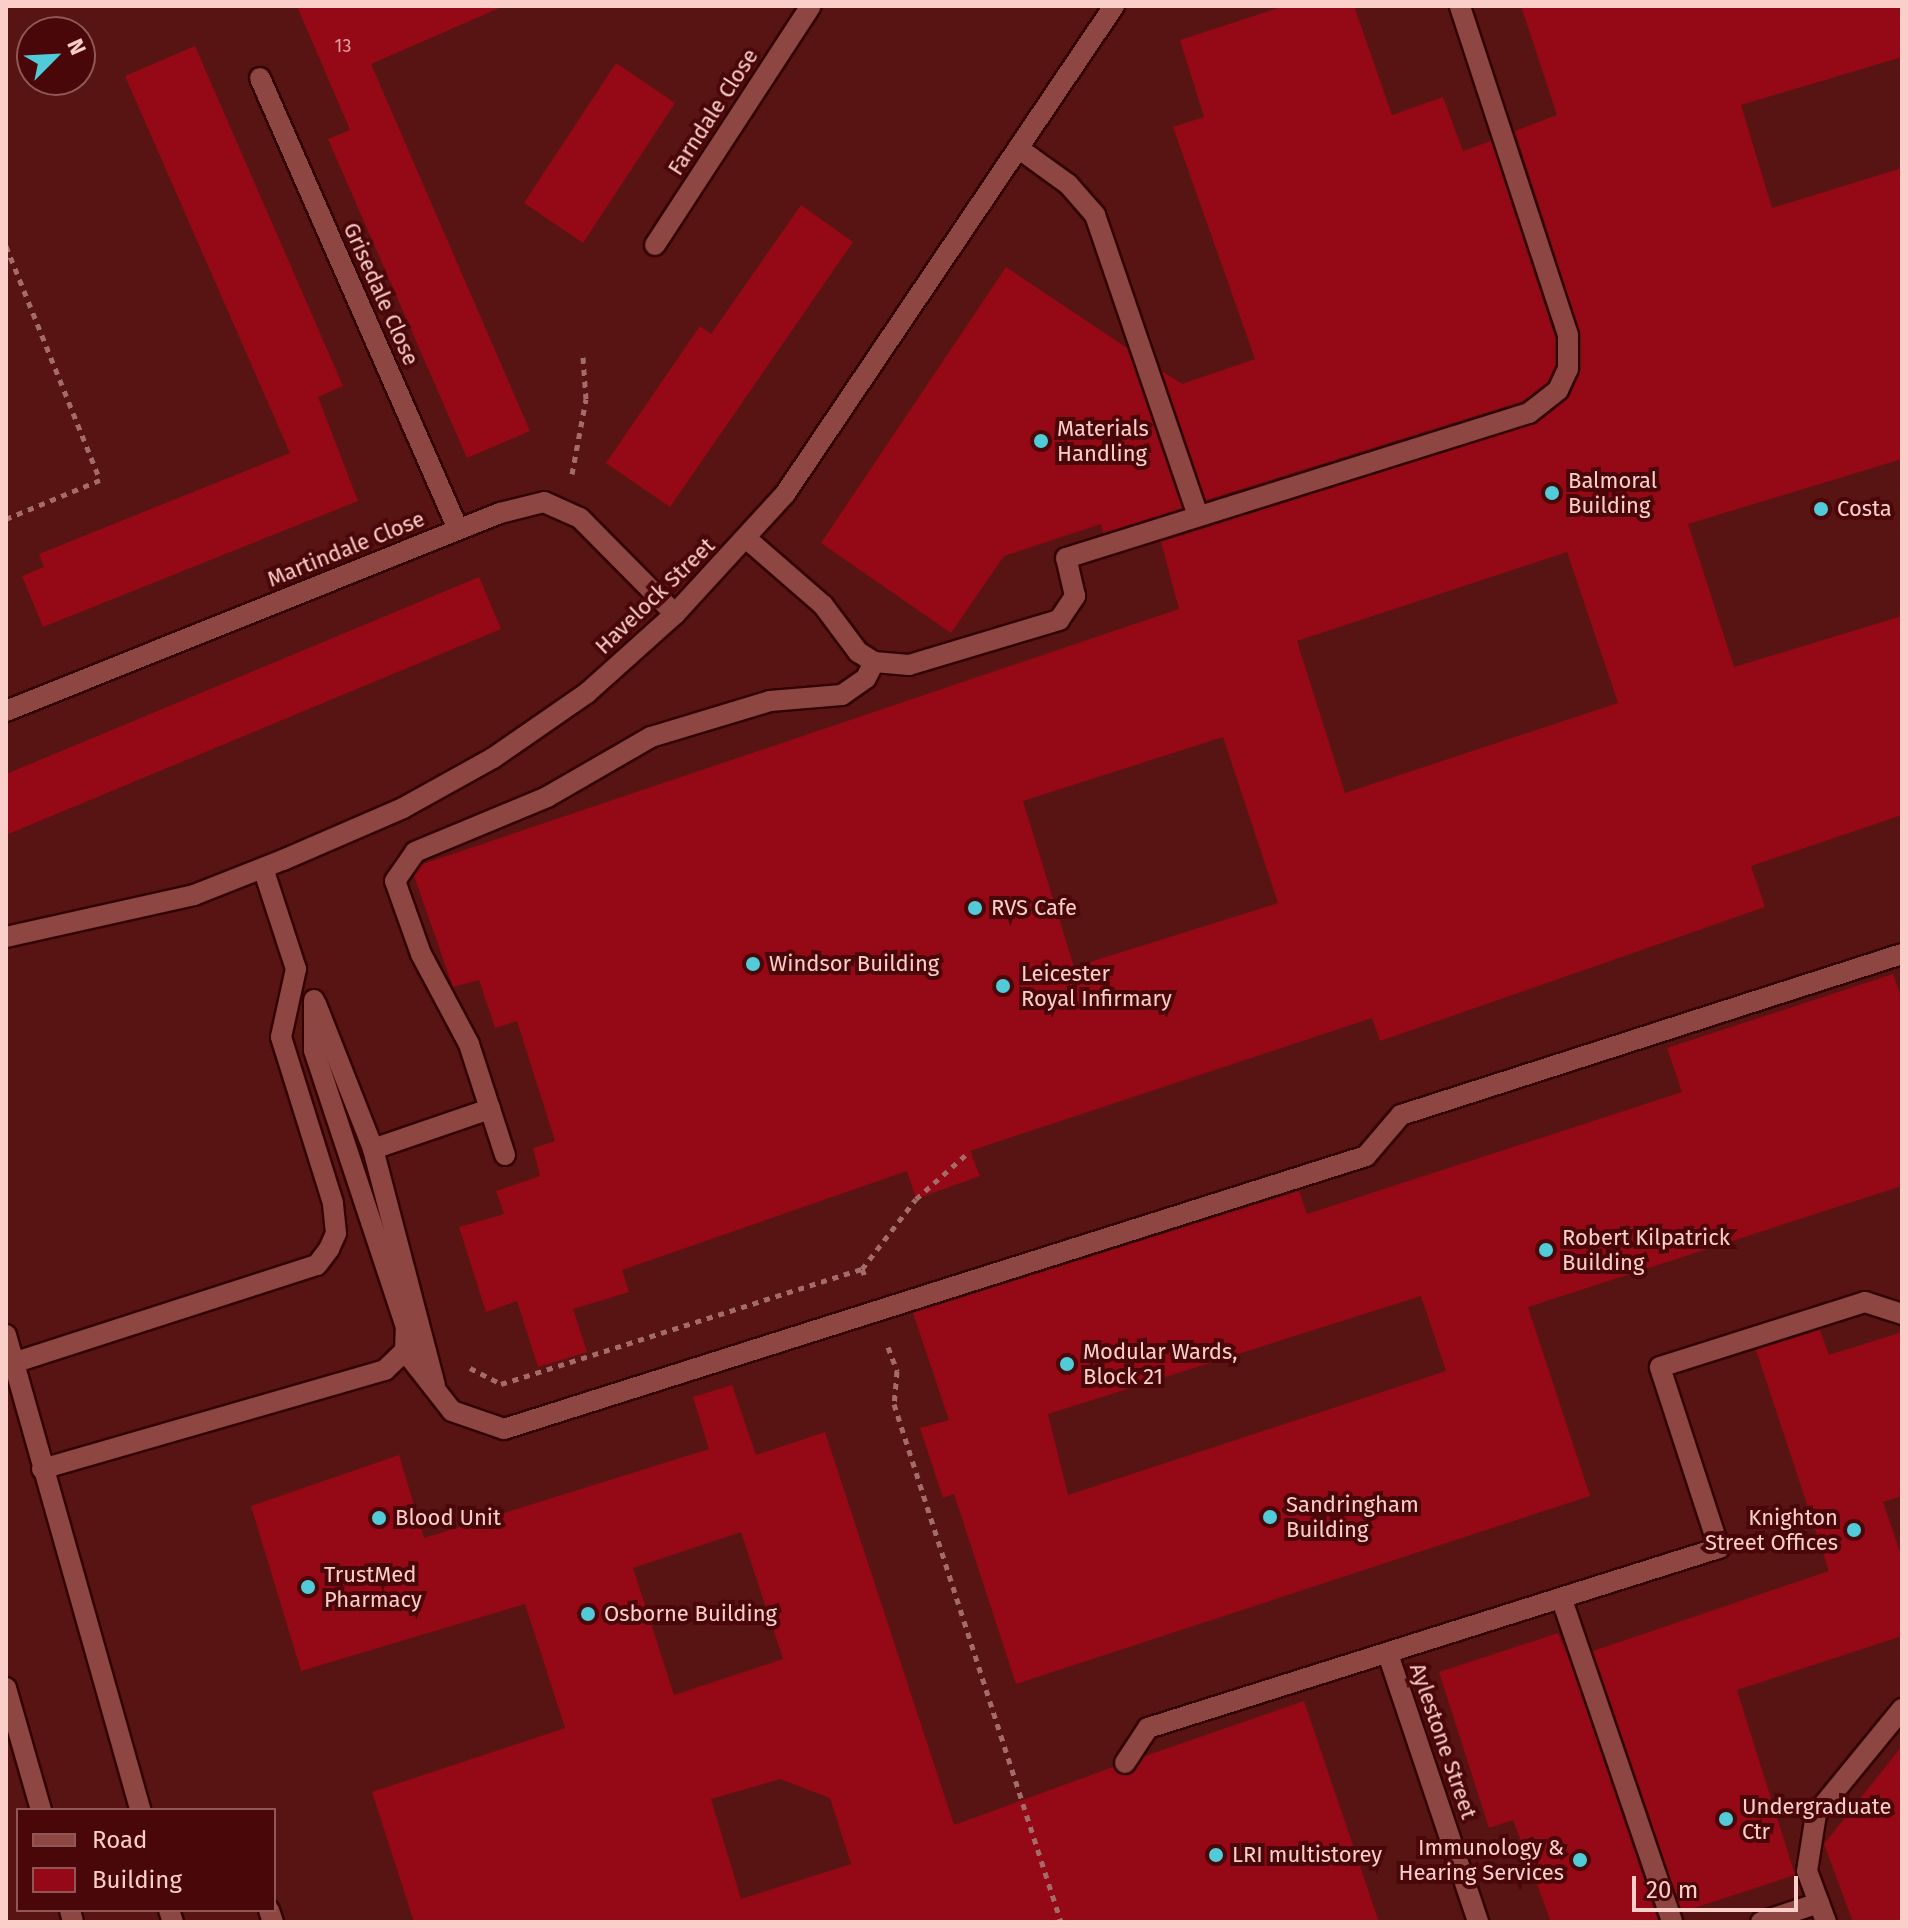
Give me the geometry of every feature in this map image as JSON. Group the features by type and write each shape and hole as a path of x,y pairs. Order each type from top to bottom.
{"street":[{"name":"Farndale Close","path":"655,245 811,6"},
{"name":"Havelock Street","path":"6,937 194,895 263,868 403,808 493,758 587,693 675,614 747,539 821,447 1114,6"},
{"path":"747,539 823,605 858,652 874,662 909,665 1059,620 1075,596 1066,558 1529,413 1558,390 1568,369 1568,335 1460,6"},
{"name":"Grisedale Close","path":"260,78 458,530"},
{"path":"1018,148 1068,184 1095,215 1198,516"},
{"name":"Martindale Close","path":"6,711 458,530 544,502 564,506"},
{"path":"564,506 675,614"},
{"path":"505,1155 469,1044 421,954 395,881 415,852 547,797 651,737 770,701 842,695 866,678 874,662"},
{"path":"263,868 296,969 314,1000 373,1149 436,1389"},
{"path":"314,1000 314,1050 406,1327 405,1351 452,1411 471,1422 504,1429 1366,1156 1401,1115 1902,954"},
{"path":"13,1363 317,1265 329,1249 336,1233 333,1203 281,1037 296,969"},
{"path":"373,1149 490,1109"},
{"name":"Aylestone Street","path":"1478,1922 1389,1657 1719,1548 1660,1367 1865,1302 1902,1314"},
{"path":"6,1335 139,1808"},
{"path":"42,1469 385,1370 405,1351"},
{"path":"1562,1600 1672,1922"},
{"path":"1125,1763 1148,1728 1389,1657"},
{"path":"6,1688 40,1808"},
{"path":"1761,1922 1822,1912 1807,1871 1816,1814 1902,1709"}],"path":[{"path":"6,246 100,480 6,519"},
{"path":"564,506 586,399 583,357"},
{"path":"862,1269 916,1199 970,1151"}],"building":[{"path":"297,6 504,6 371,64 530,431 467,458 328,139 350,130"},
{"path":"1284,6 1354,6 1392,115 1443,97 1463,151 1491,141 1555,337 1555,366 1548,382 1523,401 1206,500 1162,371 1182,384 1255,359 1173,127 1204,117 1180,40"},
{"path":"1521,6 1902,6 1902,57 1741,105 1772,208 1902,168 1902,459 1688,524 1734,667 1902,616 1902,815 1751,866 1765,907 1380,1041 1372,1018 970,1151 980,1176 916,1199 907,1171 622,1270 629,1292 573,1309 587,1352 538,1367 517,1301 486,1312 459,1227 504,1214 496,1191 540,1176 533,1148 555,1141 517,1021 495,1028 479,980 453,987 414,876 423,864 1179,609 1161,542 1537,423 1570,396 1581,370 1581,335 1515,131 1557,115","holes":["1567,552 1618,703 1345,793 1297,641","1223,737 1278,903 1074,967 1023,801"]},
{"path":"195,46 343,386 318,397 358,501 43,627 22,576 44,567 39,554 290,453 125,76"},
{"path":"616,63 675,103 583,243 524,203"},
{"path":"801,205 853,242 670,507 606,463 700,326 711,334"},
{"name":"Materials Handling","path":"1006,267 1127,348 1182,508 1103,533 1101,524 1004,556 951,633 821,543"},
{"path":"479,577 501,629 6,835 6,774"},
{"path":"1893,974 1902,1000 1902,1186 1528,1307 1590,1496 1016,1684 954,1494 943,1498 920,1428 949,1420 913,1313 1299,1191 1307,1214 1682,1092 1667,1048","holes":["1421,1296 1446,1371 1068,1495 1048,1414"]},
{"name":"Knighton Street Offices","path":"1820,1330 1829,1355 1902,1332 1902,1496 1883,1502 1902,1558 1902,1636 1737,1690 1795,1875 1682,1912 1593,1651 1829,1571 1756,1350"},
{"name":"Osborne Building","path":"732,1385 756,1455 825,1432 954,1825 1113,1767 1130,1775 1145,1756 1304,1701 1379,1922 414,1922 372,1792 565,1728 525,1604 301,1671 251,1506 399,1455 424,1538 709,1449 693,1397","holes":["741,1532 783,1659 674,1695 633,1568","780,1779 830,1798 851,1864 741,1899 711,1799"]},
{"path":"1558,1633 1658,1921 1551,1922 1513,1820 1489,1828 1439,1672"},
{"path":"1902,1746 1902,1922 1853,1922 1824,1844"}],"place":[{"name":"Materials Handling","path":"1041,441"},
{"name":"Balmoral Building","path":"1552,493"},
{"name":"Costa","path":"1821,509"},
{"name":"RVS Cafe","path":"975,908"},
{"name":"Windsor Building","path":"753,964"},
{"name":"Leicester Royal Infirmary","path":"1003,986"},
{"name":"Robert Kilpatrick Building","path":"1546,1250"},
{"name":"Modular Wards, Block 21","path":"1067,1364"},
{"name":"Sandringham Building","path":"1270,1517"},
{"name":"Blood Unit","path":"379,1518"},
{"name":"Knighton Street Offices","path":"1854,1530"},
{"name":"TrustMed Pharmacy","path":"308,1587"},
{"name":"Osborne Building","path":"588,1614"},
{"name":"Undergraduate Ctr","path":"1726,1819"},
{"name":"LRI multistorey","path":"1216,1855"},
{"name":"Immunology & Hearing Services","path":"1580,1860"}]}
